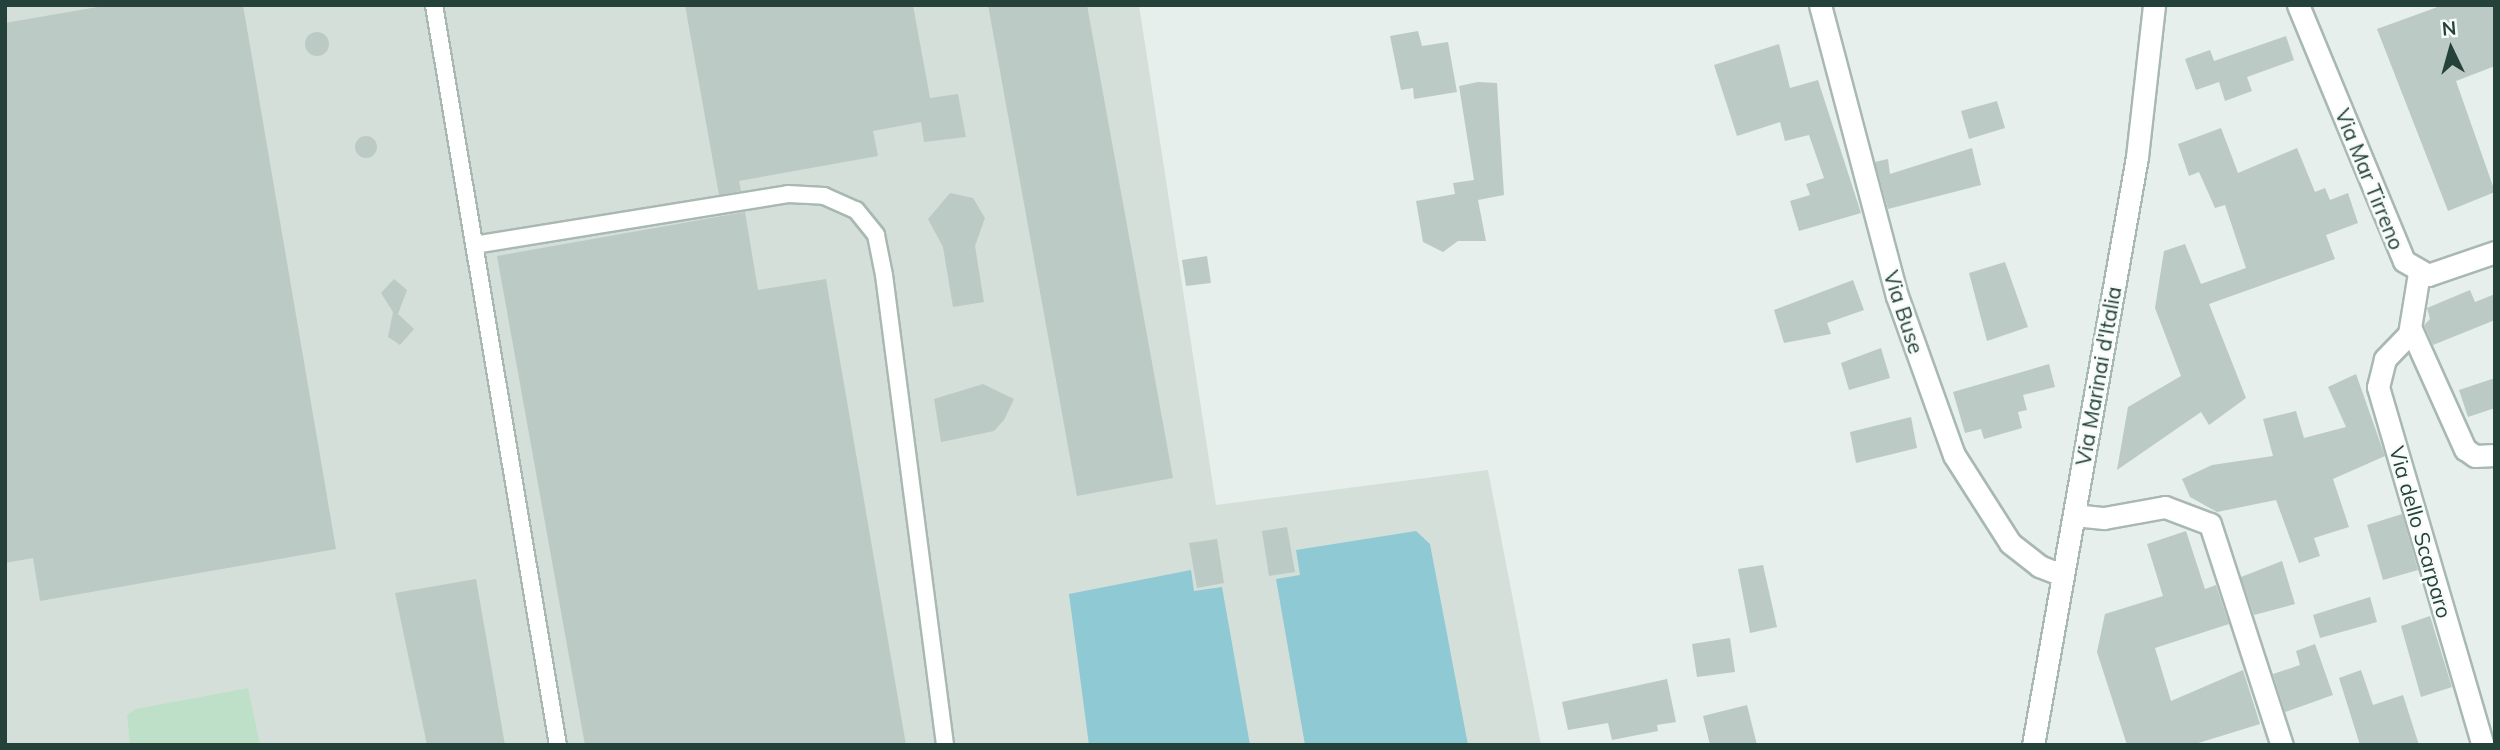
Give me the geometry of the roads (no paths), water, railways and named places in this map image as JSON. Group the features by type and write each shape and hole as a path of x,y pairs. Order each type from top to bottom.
{"street":[{"name":"Via Buse","path":"1820,5 1897,296 1954,455 2010,542 2039,566 2062,575"},
{"name":"Via Marinai d'Italia","path":"2033,745 2137,157 2154,5"},
{"name":"Via Mar Tirreno","path":"2298,5 2395,243 2419,273 2442,273 2495,252"},
{"path":"2419,273 2411,329 2465,449 2475,456 2495,455"},
{"name":"Via dello Scarparo","path":"2411,329 2385,359 2378,387 2483,745"},
{"path":"2074,515 2104,518 2165,506 2210,524 2282,745"}],"lane":[{"path":"434,5 558,745"},
{"path":"474,245 788,194 824,196 856,210 876,235 884,275 945,745"}],"water":[{"path":"1416,531 1430,544 1468,745 1305,745 1276,579 1300,575 1296,550"},
{"path":"1191,570 1194,591 1222,587 1250,745 1089,745 1069,594"}]}
